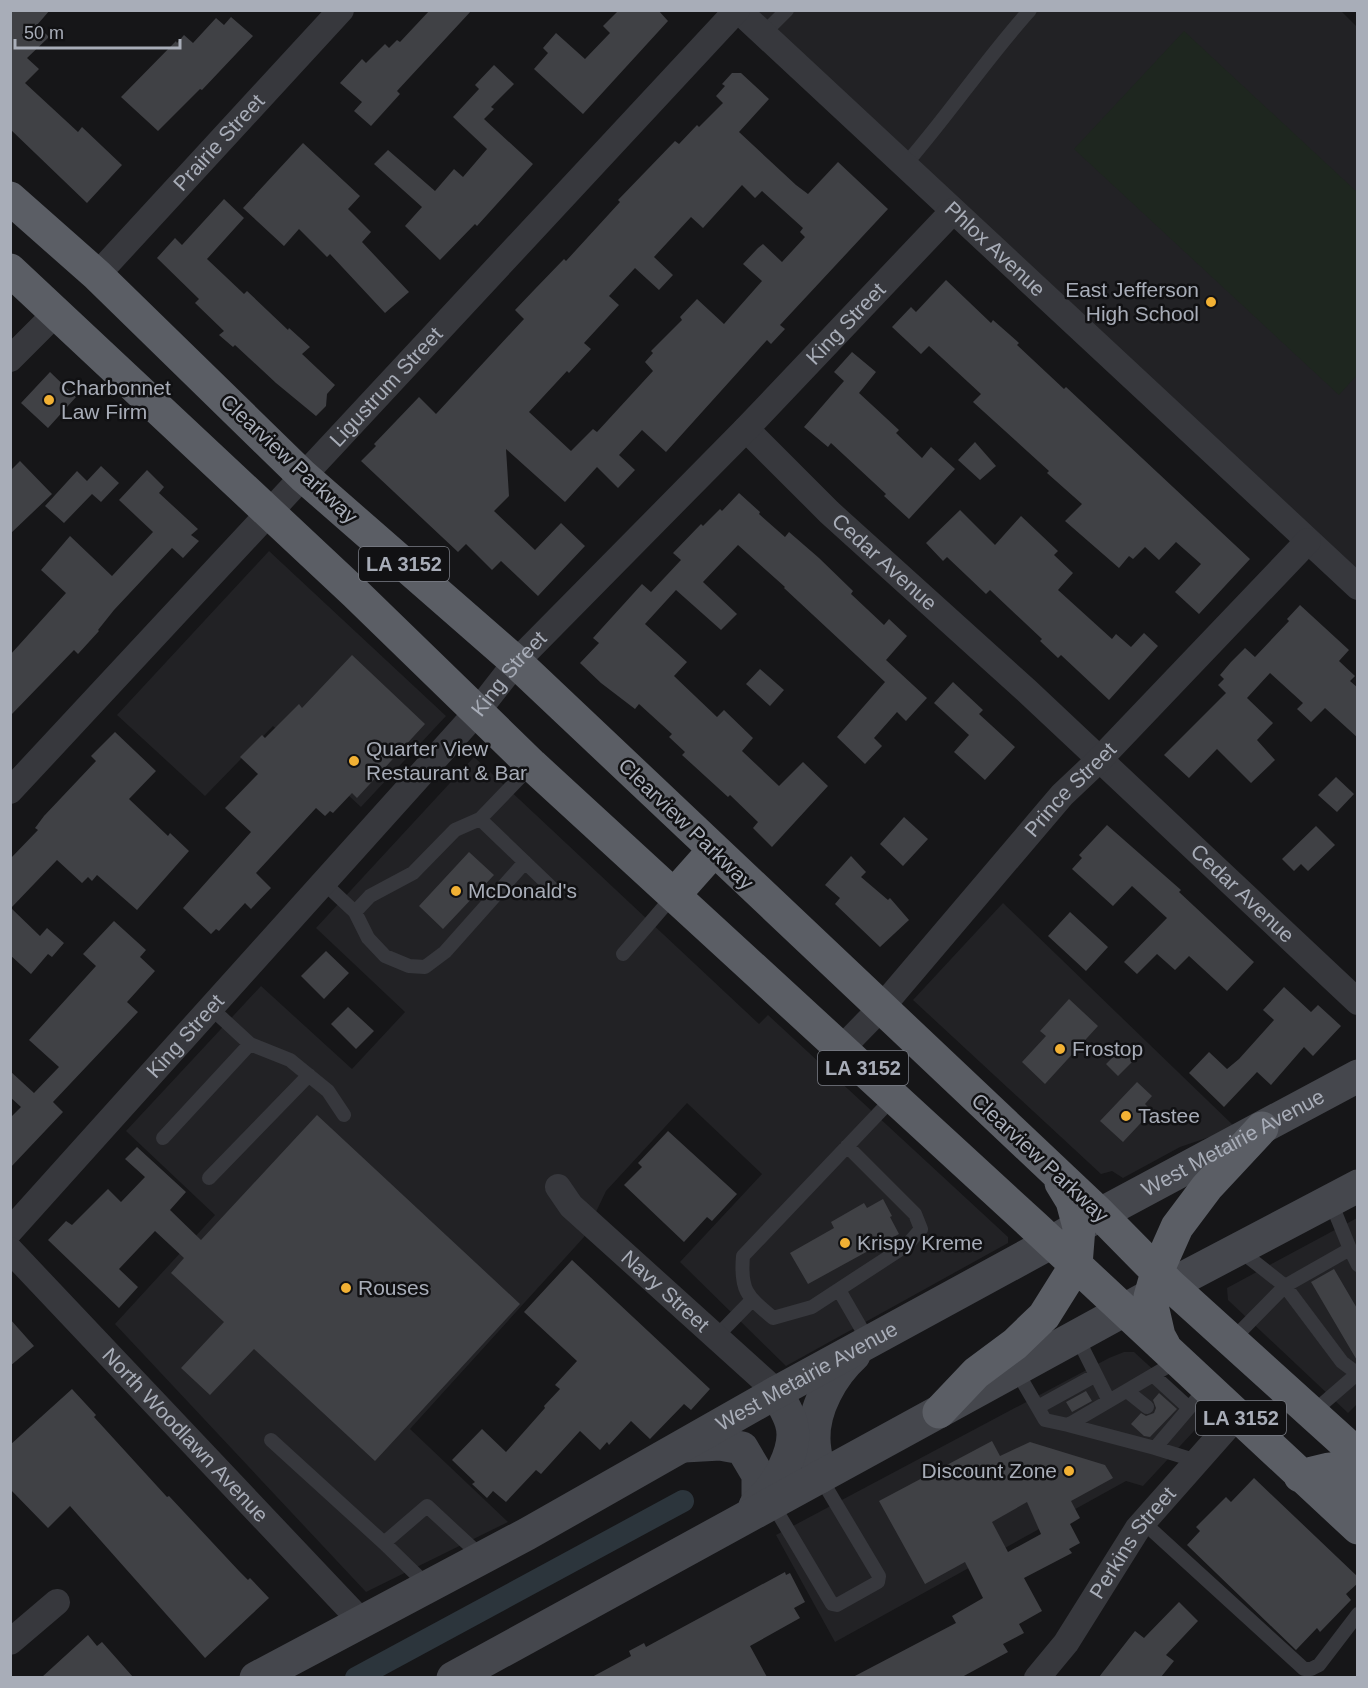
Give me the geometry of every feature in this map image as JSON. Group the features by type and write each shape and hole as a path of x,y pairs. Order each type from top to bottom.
{"highway":[{"name":"Clearview Parkway","path":"10,198 97,275 303,476 516,662 1054,1171 1077,1228"},
{"name":"Clearview Parkway","path":"10,270 270,513 532,765 894,1097 1077,1228 1150,1291 1231,1341 1356,1450"},
{"path":"674,895 714,850"},
{"path":"1150,1291 1177,1227 1207,1187 1262,1128"},
{"path":"939,1412 976,1373 1015,1344 1044,1316 1076,1265 1077,1228"},
{"name":"Clearview Parkway","path":"1076,1265 1150,1291"},
{"name":"Clearview Parkway","path":"1150,1291 1167,1362 1198,1397 1238,1415 1300,1476 1358,1528"},
{"path":"1300,1476 1329,1469 1358,1496"}],"main road":[{"name":"West Metairie Avenue","path":"256,1677 482,1557 777,1392 1354,1080"},
{"path":"453,1677 733,1525 765,1503 820,1477 1077,1337 1150,1291 1238,1250 1344,1193"},
{"path":"820,1477 814,1440 817,1420 827,1390 847,1362 869,1342"},
{"path":"765,1503 790,1456 792,1424 777,1392"},
{"path":"822,1405 829,1428 841,1441 853,1446 877,1446"},
{"path":"680,1446 720,1444 742,1448 758,1475 765,1503"}],"street":[{"name":"Prairie Street","path":"97,275 341,10"},
{"name":"Phlox Avenue","path":"738,10 1358,587"},
{"name":"Ligustrum Street","path":"10,791 738,10"},
{"name":"King Street","path":"10,1231 477,712 516,662 746,429 953,211"},
{"path":"10,359 57,312"},
{"name":"Cedar Avenue","path":"746,429 830,512 1027,691 1358,1002"},
{"name":"Prince Street","path":"842,1048 880,1008 1062,795 1100,759 1308,541"},
{"name":"Navy Street","path":"558,1187 571,1206 777,1392"},
{"name":"North Woodlawn Avenue","path":"10,1250 362,1621"},
{"name":"Perkins Street","path":"1037,1677 1066,1643 1143,1522 1238,1415"},
{"path":"10,1642 57,1602"}],"lane":[{"path":"764,34 787,10"},
{"path":"904,166 934,132 1003,40 1030,10"},
{"path":"355,912 370,896 413,873 455,830 480,819 532,765"},
{"path":"480,819 554,890"},
{"path":"324,883 355,912 368,938 385,956 409,966 425,967 444,952 525,862"},
{"path":"623,954 674,895"},
{"path":"211,1008 250,1044 290,1060 328,1091 344,1115"},
{"path":"163,1138 250,1044"},
{"path":"209,1178 309,1076"},
{"path":"847,1146 915,1214 921,1229 907,1245 812,1307 773,1318 752,1300 741,1279 743,1256 847,1146 894,1097"},
{"path":"1344,1193 1350,1249 1358,1265"},
{"path":"1231,1341 1285,1286 1350,1249"},
{"path":"1238,1250 1285,1286 1342,1362 1357,1373 1312,1414"},
{"path":"839,1290 869,1342"},
{"path":"716,1337 752,1300"},
{"path":"1077,1337 1109,1401"},
{"path":"1068,1425 1127,1391 1167,1362"},
{"path":"1016,1370 1045,1420 1197,1461"},
{"path":"1038,1407 1096,1375"},
{"path":"1127,1391 1147,1407"},
{"path":"1155,1448 1168,1424 1198,1397"},
{"path":"271,1440 428,1586"},
{"path":"765,1503 832,1604 837,1605 878,1582 879,1576 820,1477"},
{"path":"384,1543 427,1506 482,1557"},
{"path":"1143,1522 1304,1669 1311,1669 1319,1665 1358,1614"}],"shaded area":[{"name":"East Jefferson High School","path":"1340,10 1357,27 1357,578 753,11"},
{"path":"1184,31 1357,192 1357,375 1339,395 1074,149"},
{"path":"269,551 446,716 361,807 273,726 205,796 117,715"},
{"path":"474,757 759,1024 768,1015 1008,1237 1008,1243 786,1366 680,1262 762,1174 687,1103 606,1191 584,1237 410,1429 508,1522 366,1592 115,1324 215,1215 126,1131 261,986 352,1069 405,1012 316,928"},
{"path":"1003,903 1236,1128 1180,1147 1123,1178 1112,1171 1101,1174 913,1000"},
{"path":"1357,1218 1357,1404 1348,1413 1228,1300 1227,1288"},
{"path":"1124,1352 1134,1352 1206,1418 1143,1486 1126,1481 835,1642 776,1535"}],"building":[{"path":"10,10 50,10 37,25 49,37 27,58 39,69 25,83 78,132 82,127 122,165 87,203 10,129"},
{"path":"430,10 472,10 397,91 400,94 371,126 354,111 362,102 340,83 362,59 366,63 385,44 389,48 397,40 400,42"},
{"path":"619,10 658,10 668,21 583,114 534,69 548,53 543,48 556,33 585,59 610,33 603,26"},
{"path":"231,17 253,36 202,90 200,89 158,131 121,97 184,35 193,43 216,18 224,25"},
{"path":"494,65 514,84 491,107 494,109 484,119 533,164 477,226 475,224 440,260 405,226 422,207 374,164 388,150 435,191 454,169 463,177 487,149 453,117 479,89 475,85"},
{"path":"732,73 741,73 769,99 739,132 796,185 808,194 838,162 888,209 780,325 785,329 771,344 767,340 666,452 642,430 619,455 635,470 618,488 597,467 565,502 506,449 509,496 494,511 535,550 561,523 585,546 538,596 501,561 492,570 466,544 458,552 361,461 419,397 436,414 524,319 515,310 564,259 566,261 620,202 618,200 675,141 679,144 723,103 716,96 725,86 722,84","holes":["742,185 755,198 762,191 803,228 800,232 805,237 782,262 763,244 743,264 762,281 724,324 697,299 680,317 682,320 651,351 653,353 645,362 653,371 597,432 593,429 571,451 529,412 591,349 584,343 619,305 609,296 635,268 659,290 673,275 654,257 691,217 703,228"]},
{"path":"303,143 360,196 348,209 371,232 362,242 409,292 385,313 330,254 327,257 299,229 284,246 243,208"},
{"path":"224,199 244,218 207,259 244,294 247,291 288,330 289,328 310,347 302,354 335,385 327,394 326,406 316,416 235,345 233,347 219,335 224,331 195,303 199,299 157,258 175,238 182,245"},
{"path":"946,280 991,323 993,320 1019,343 1017,345 1064,389 1066,387 1250,559 1199,614 1175,592 1201,564 1176,542 1159,560 1145,547 1133,559 1129,556 1119,568 1065,521 1082,504 973,402 981,394 929,346 921,354 892,327 911,307 916,312"},
{"path":"852,352 876,372 859,393 899,430 896,433 922,458 931,447 955,469 909,519 884,496 886,494 831,443 828,447 804,427 844,381 834,372"},
{"name":"Charbonnet Law Firm","path":"50,372 76,397 48,428 21,403"},
{"path":"975,442 996,466 980,480 958,460"},
{"path":"20,461 52,494 10,534 10,471"},
{"path":"101,466 119,483 101,502 92,494 64,523 45,506 77,471 87,481"},
{"path":"147,470 164,487 159,493 198,529 191,535 199,541 183,558 172,548 114,610 78,654 74,650 10,716 10,655 66,593 41,570 70,536 112,576 153,532 119,500"},
{"path":"739,493 785,537 789,532 819,558 853,591 851,594 884,625 889,619 907,636 886,660 927,698 906,721 897,712 874,738 882,746 865,764 837,737 885,682 785,587 738,545 703,582 737,614 721,630 676,590 645,624 687,662 674,676 717,717 724,710 753,738 742,751 779,786 803,762 828,786 772,847 753,828 758,822 682,755 685,752 669,737 672,734 639,704 635,709 601,683 580,663 599,643 593,638 642,584 651,592 681,560 673,553 701,524 703,526 720,509 722,511"},
{"path":"960,510 995,545 1021,516 1058,551 1054,555 1073,573 1058,590 1112,639 1116,634 1131,647 1144,633 1158,646 1109,700 1061,655 1058,658 1040,641 1042,639 990,590 986,594 947,557 943,561 926,543"},
{"path":"1300,605 1349,650 1339,661 1355,676 1350,681 1358,688 1358,738 1325,708 1311,722 1297,709 1303,703 1270,673 1247,698 1273,723 1257,740 1275,760 1251,783 1217,749 1189,778 1164,755 1226,693 1218,685 1224,679 1220,675 1231,662 1245,648 1255,657 1289,621 1287,619"},
{"path":"352,655 425,724 357,798 352,793 333,813 330,811 325,816 316,808 256,873 271,888 251,909 245,903 219,931 216,929 211,934 183,908 251,832 225,808 258,774 240,757 262,735 265,738 299,704 302,708"},
{"path":"760,669 784,690 770,706 746,684"},
{"path":"953,682 983,710 979,714 1015,747 985,780 954,752 969,735 934,703"},
{"path":"115,732 156,771 129,799 168,836 170,833 189,851 137,910 97,875 92,881 88,877 82,883 57,860 11,908 40,936 47,928 64,943 52,957 48,954 31,974 10,955 10,859 38,830 35,828 44,816 96,761 91,756"},
{"path":"1336,777 1354,794 1337,812 1318,795"},
{"path":"904,817 928,839 903,866 880,844"},
{"path":"1107,825 1181,890 1179,892 1254,962 1227,991 1189,956 1175,970 1157,954 1137,974 1124,962 1167,918 1132,886 1113,906 1072,869 1082,858 1079,855"},
{"path":"1316,826 1335,845 1308,871 1301,864 1294,871 1282,859"},
{"name":"McDonald's","path":"469,852 494,875 443,929 419,906"},
{"path":"851,856 866,872 861,877 888,900 890,898 909,920 880,947 835,904 840,898 825,885"},
{"path":"1070,912 1108,947 1086,971 1048,936"},
{"path":"114,921 146,950 140,957 155,971 127,1002 138,1012 53,1102 63,1112 10,1168 10,1118 21,1107 10,1097 10,1071 34,1093 59,1067 29,1040 96,966 83,954"},
{"path":"326,951 349,973 324,999 301,976"},
{"path":"1284,987 1311,1012 1318,1005 1341,1026 1313,1056 1304,1047 1271,1085 1257,1072 1224,1107 1189,1073 1209,1052 1227,1069 1239,1059 1274,1020 1263,1010"},
{"name":"Frostop","path":"1069,999 1098,1026 1045,1084 1022,1062 1046,1036 1040,1031"},
{"path":"348,1007 374,1031 356,1049 331,1024"},
{"path":"1121,1049 1133,1061 1118,1076 1106,1064"},
{"name":"Tastee","path":"1137,1082 1152,1096 1145,1104 1152,1111 1123,1142 1100,1121"},
{"name":"Rouses","path":"317,1115 520,1304 375,1461 254,1349 210,1395 181,1368 224,1322 171,1273 184,1258 155,1231 119,1269 138,1287 119,1308 48,1240 66,1221 72,1225 108,1189 121,1202 145,1177 125,1159 137,1147 186,1192 170,1210 201,1240"},
{"path":"668,1131 737,1194 712,1221 707,1217 684,1242 624,1185 642,1167 638,1163"},
{"name":"Krispy Kreme","path":"883,1199 899,1234 808,1284 790,1253 834,1228 831,1222 864,1203 867,1208"},
{"path":"572,1260 710,1389 691,1410 684,1404 650,1439 631,1421 609,1445 607,1442 600,1450 580,1431 541,1474 536,1470 506,1502 493,1491 487,1498 472,1484 475,1482 452,1460 482,1429 506,1452 560,1389 555,1385 577,1361 524,1312"},
{"path":"1334,1269 1358,1310 1358,1362 1311,1282"},
{"path":"10,1319 34,1346 10,1366"},
{"path":"72,1389 96,1415 94,1417 167,1497 169,1496 239,1571 248,1580 250,1578 269,1598 205,1658 70,1506 48,1528 10,1489 10,1445"},
{"path":"1086,1391 1092,1401 1072,1412 1066,1402"},
{"path":"1159,1393 1177,1409 1150,1437 1144,1436 1131,1424 1141,1413 1146,1416 1154,1413 1156,1408 1153,1400"},
{"path":"992,1441 1000,1456 1030,1442 1105,1465 1113,1478 1071,1501 1080,1518 1070,1524 1080,1543 1069,1549 1072,1553 1024,1578 1042,1611 1019,1624 1024,1633 1003,1644 1008,1652 962,1677 853,1677 956,1623 952,1616 983,1598 965,1562 925,1584 879,1501","holes":["1027,1502 1041,1534 1008,1552 992,1522"]},
{"path":"1254,1478 1358,1577 1358,1583 1346,1594 1351,1600 1320,1632 1317,1628 1296,1650 1187,1545 1200,1531 1196,1527 1226,1497 1231,1502"},
{"path":"785,1572 786,1575 790,1573 805,1602 794,1608 800,1618 750,1646 767,1677 592,1677 631,1656 629,1651 644,1643 646,1647"},
{"path":"1179,1602 1198,1621 1166,1655 1174,1661 1161,1677 1099,1677 1135,1631 1144,1638"},
{"path":"88,1635 97,1646 102,1642 133,1677 42,1677"}],"waterway":[{"path":"356,1678 683,1501"}],"place":[{"name":"East Jefferson High School","path":"1211,302"},
{"name":"Charbonnet Law Firm","path":"49,400"},
{"name":"Quarter View Restaurant & Bar","path":"354,761"},
{"name":"McDonald's","path":"456,891"},
{"name":"Frostop","path":"1060,1049"},
{"name":"Tastee","path":"1126,1116"},
{"name":"Krispy Kreme","path":"845,1243"},
{"name":"Rouses","path":"346,1288"},
{"name":"Discount Zone","path":"1069,1471"}]}
